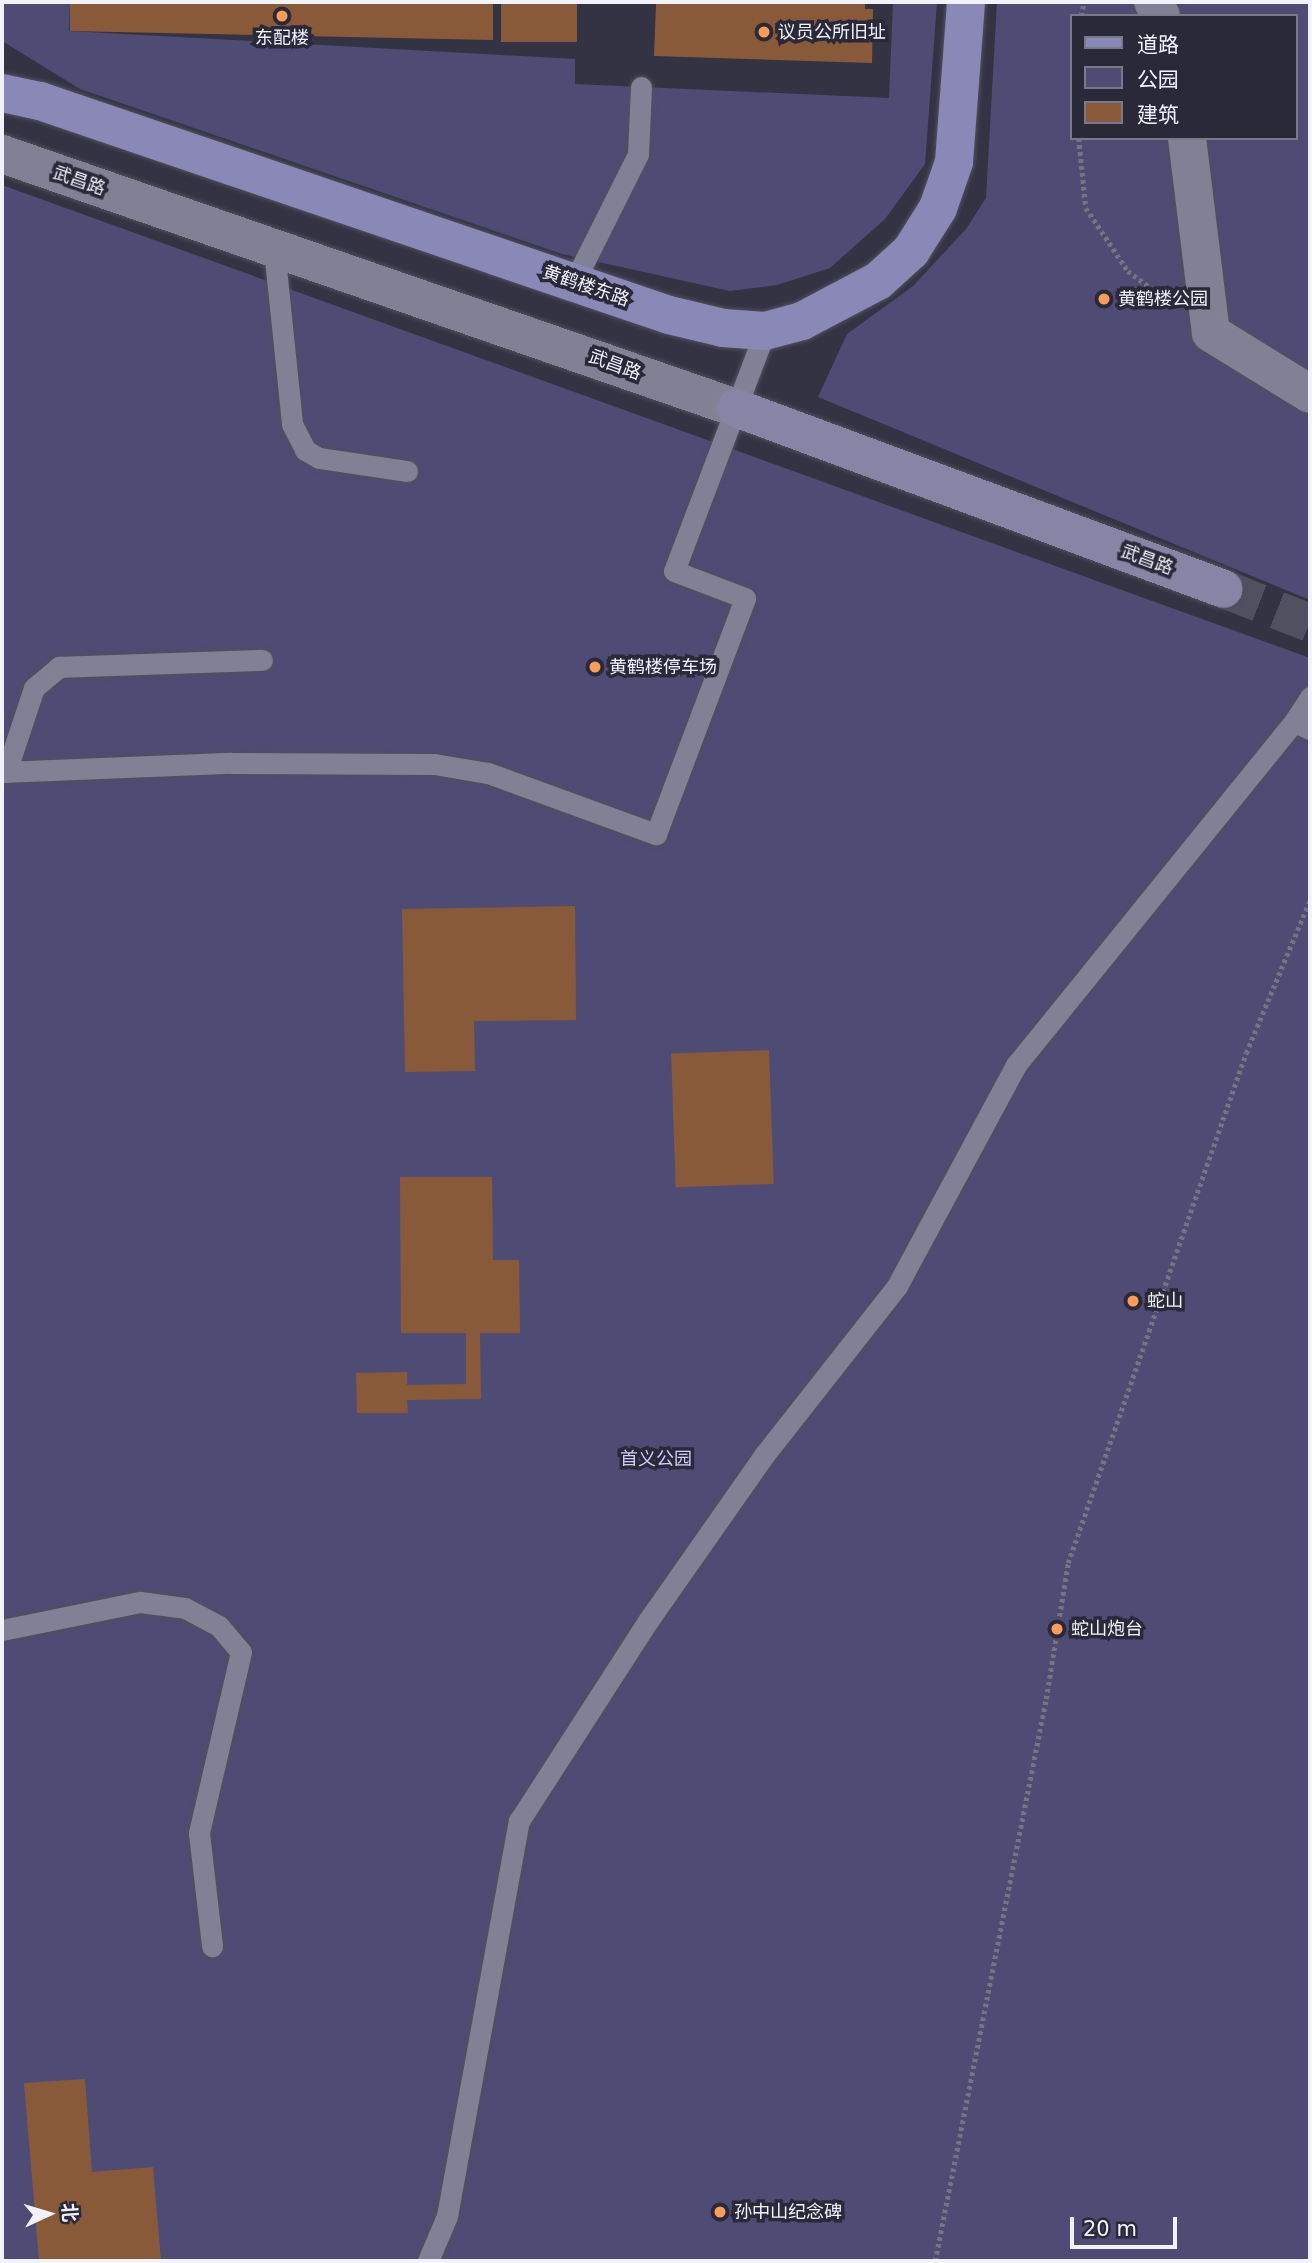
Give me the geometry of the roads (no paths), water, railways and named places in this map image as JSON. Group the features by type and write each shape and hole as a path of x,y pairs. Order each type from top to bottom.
{"main road":[{"name":"黄鹤楼东路","path":"2,93 40,101 669,315 723,328 765,331 802,321 878,281 911,251 938,208 954,162 966,2"}],"street":[{"path":"1186,140 1211,333 1310,394"},
{"name":"武昌路","path":"2,154 736,408 1224,589"}],"lane":[{"path":"574,282 638,154 641,87"},
{"path":"274,249 292,424 305,450 319,458 407,471"},
{"path":"262,660 59,667 34,688 4,772 231,763 433,764 488,773 656,834 745,598 674,571 765,331"},
{"path":"428,2261 447,2216 519,1821 648,1621 765,1454 897,1286 1016,1066 1302,725 1310,697"},
{"path":"2,1630 140,1602 185,1608 219,1626 241,1652 199,1833 212,1946"}],"tunnel":[{"path":"1224,589 1310,623"}],"place":[{"name":"东配楼","path":"282,16"},
{"name":"议员公所旧址","path":"764,32"},
{"name":"黄鹤楼公园","path":"1104,299"},
{"name":"黄鹤楼停车场","path":"595,667"},
{"name":"蛇山","path":"1133,1301"},
{"name":"蛇山炮台","path":"1057,1629"},
{"name":"孙中山纪念碑","path":"720,2212"}],"park label":[{"name":"首义公园","path":"656,1459"}]}
